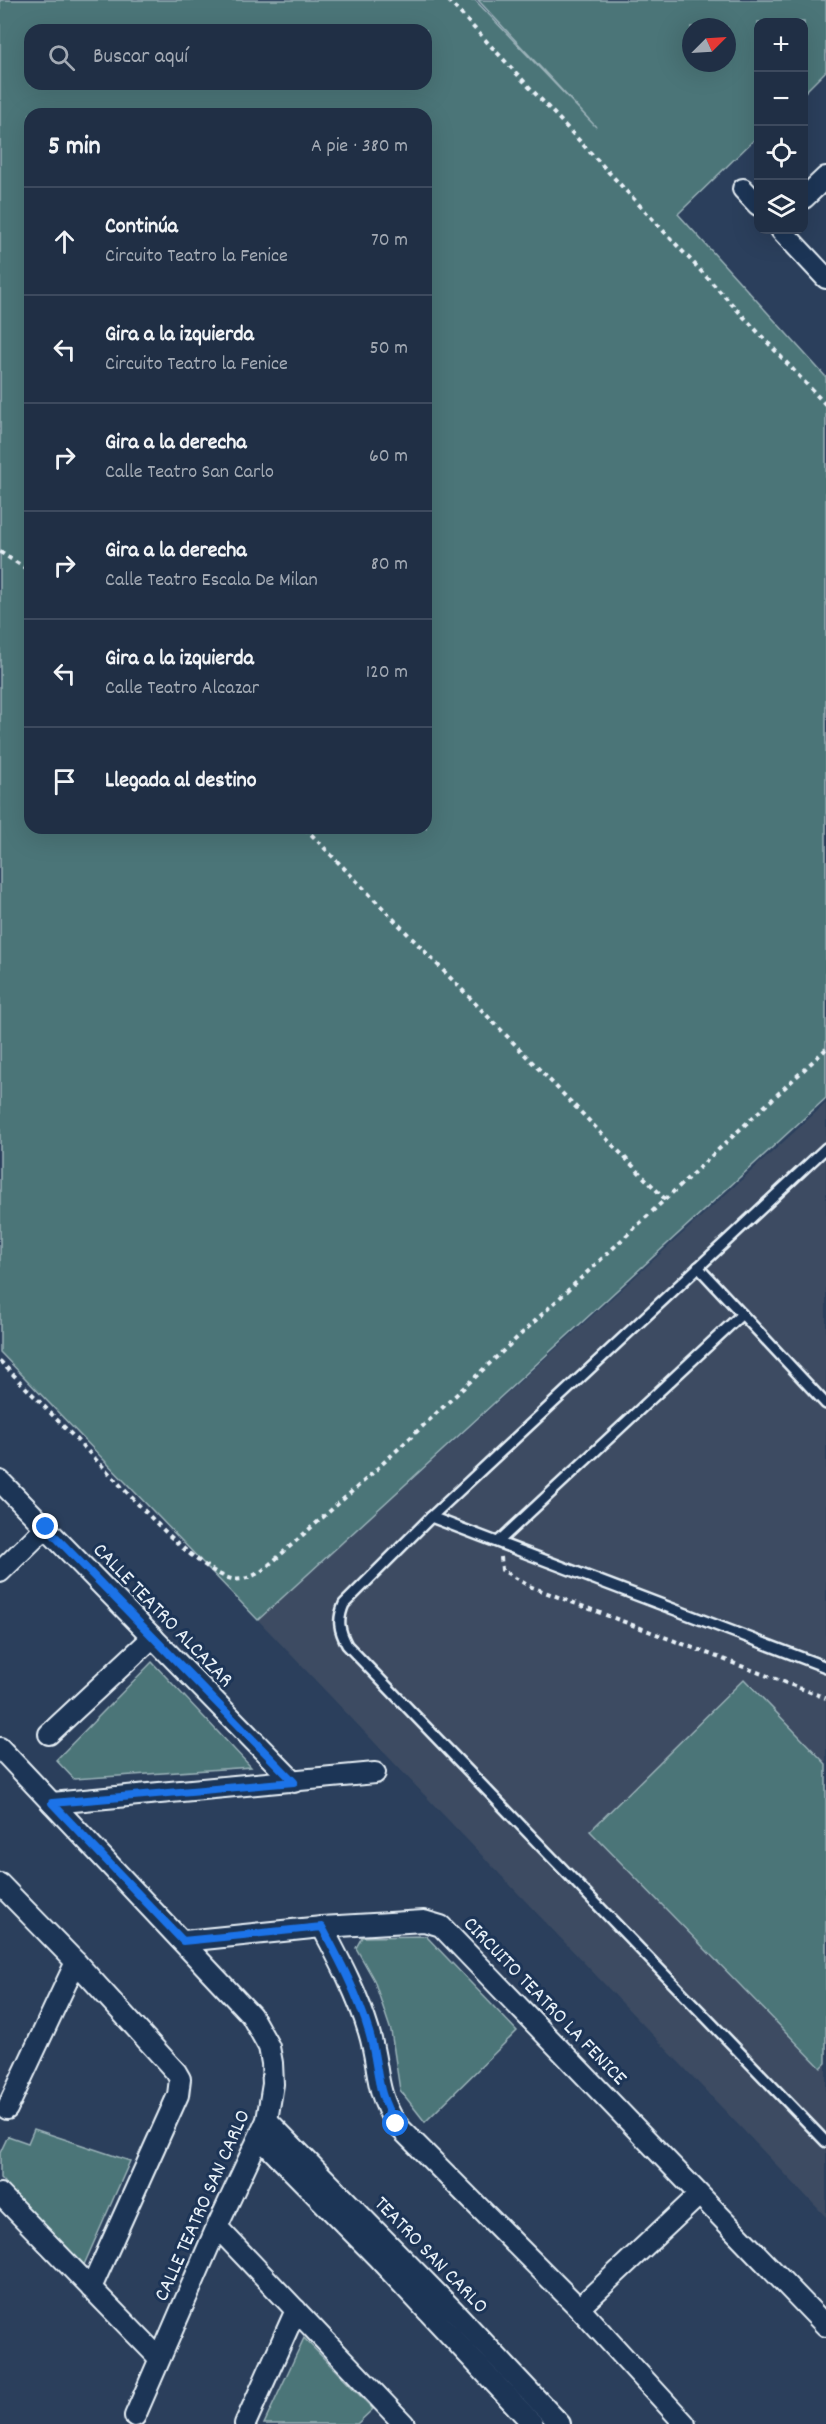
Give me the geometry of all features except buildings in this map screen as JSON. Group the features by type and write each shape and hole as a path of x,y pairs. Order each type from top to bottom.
{"street":[{"path":"808,194 826,177"},
{"path":"743,189 754,200"},
{"path":"785,234 826,278"},
{"name":"CALLE TEATRO ALCAZAR","path":"0,1481 294,1782"},
{"path":"0,1572 46,1527"},
{"path":"49,1734 153,1637"},
{"name":"CALLE TEATRO SAN CARLO","path":"0,1748 251,2015 269,2046 273,2084 263,2129 217,2227 135,2416"},
{"path":"52,1803 375,1773"},
{"path":"0,1884 76,1962 180,2079 180,2087 91,2288"},
{"name":"CIRCUITO TEATRO LA FENICE","path":"183,1941 322,1927 424,1921 441,1926 826,2326"},
{"path":"322,1927 360,2003 370,2036 379,2088 385,2107 396,2124 579,2308 685,2424"},
{"path":"6,2109 76,1962"},
{"name":"TEATRO SAN CARLO","path":"263,2129 377,2257 533,2424"},
{"name":"TEATRO SAN CARLO","path":"263,2129 438,2294 560,2424"},
{"path":"0,2194 159,2358"},
{"path":"579,2308 699,2195"},
{"path":"217,2227 404,2424"},
{"path":"245,2424 296,2310"}],"lane":[{"path":"826,1148 431,1517 344,1604 339,1617 340,1633 347,1646 826,2142"},
{"path":"698,1267 826,1404"},
{"path":"499,1541 742,1314"},
{"path":"431,1517 826,1667"}],"path":[{"path":"448,0 826,405"},
{"path":"0,552 24,567"},
{"path":"310,834 665,1199"},
{"path":"0,1361 162,1528 196,1558 222,1575 233,1579 245,1579 262,1571 366,1480 826,1049"},
{"path":"499,1541 502,1570 529,1586 826,1698"}],"shaded area":[{"path":"826,1103 826,2217 258,1620"}],"green space":[{"path":"0,0 475,0 596,127 478,0 826,0 826,71 808,89 808,18 754,18 754,140 678,214 826,377 826,1098 258,1620 0,1352"},
{"path":"152,1662 251,1767 74,1779 56,1760"},
{"path":"744,1679 826,1764 826,2063 821,2068 590,1831"},
{"path":"426,1936 517,2031 425,2122 400,2090 391,2031 374,1980 356,1948 362,1937"},
{"path":"34,2129 130,2161 83,2267 0,2178 0,2153 8,2136 28,2143"},
{"path":"304,2338 373,2409 357,2424 264,2424"}],"route":[{"path":"46,1527 294,1782 52,1803 183,1941 322,1927 360,2003 370,2036 379,2088 385,2107 396,2124"}]}
